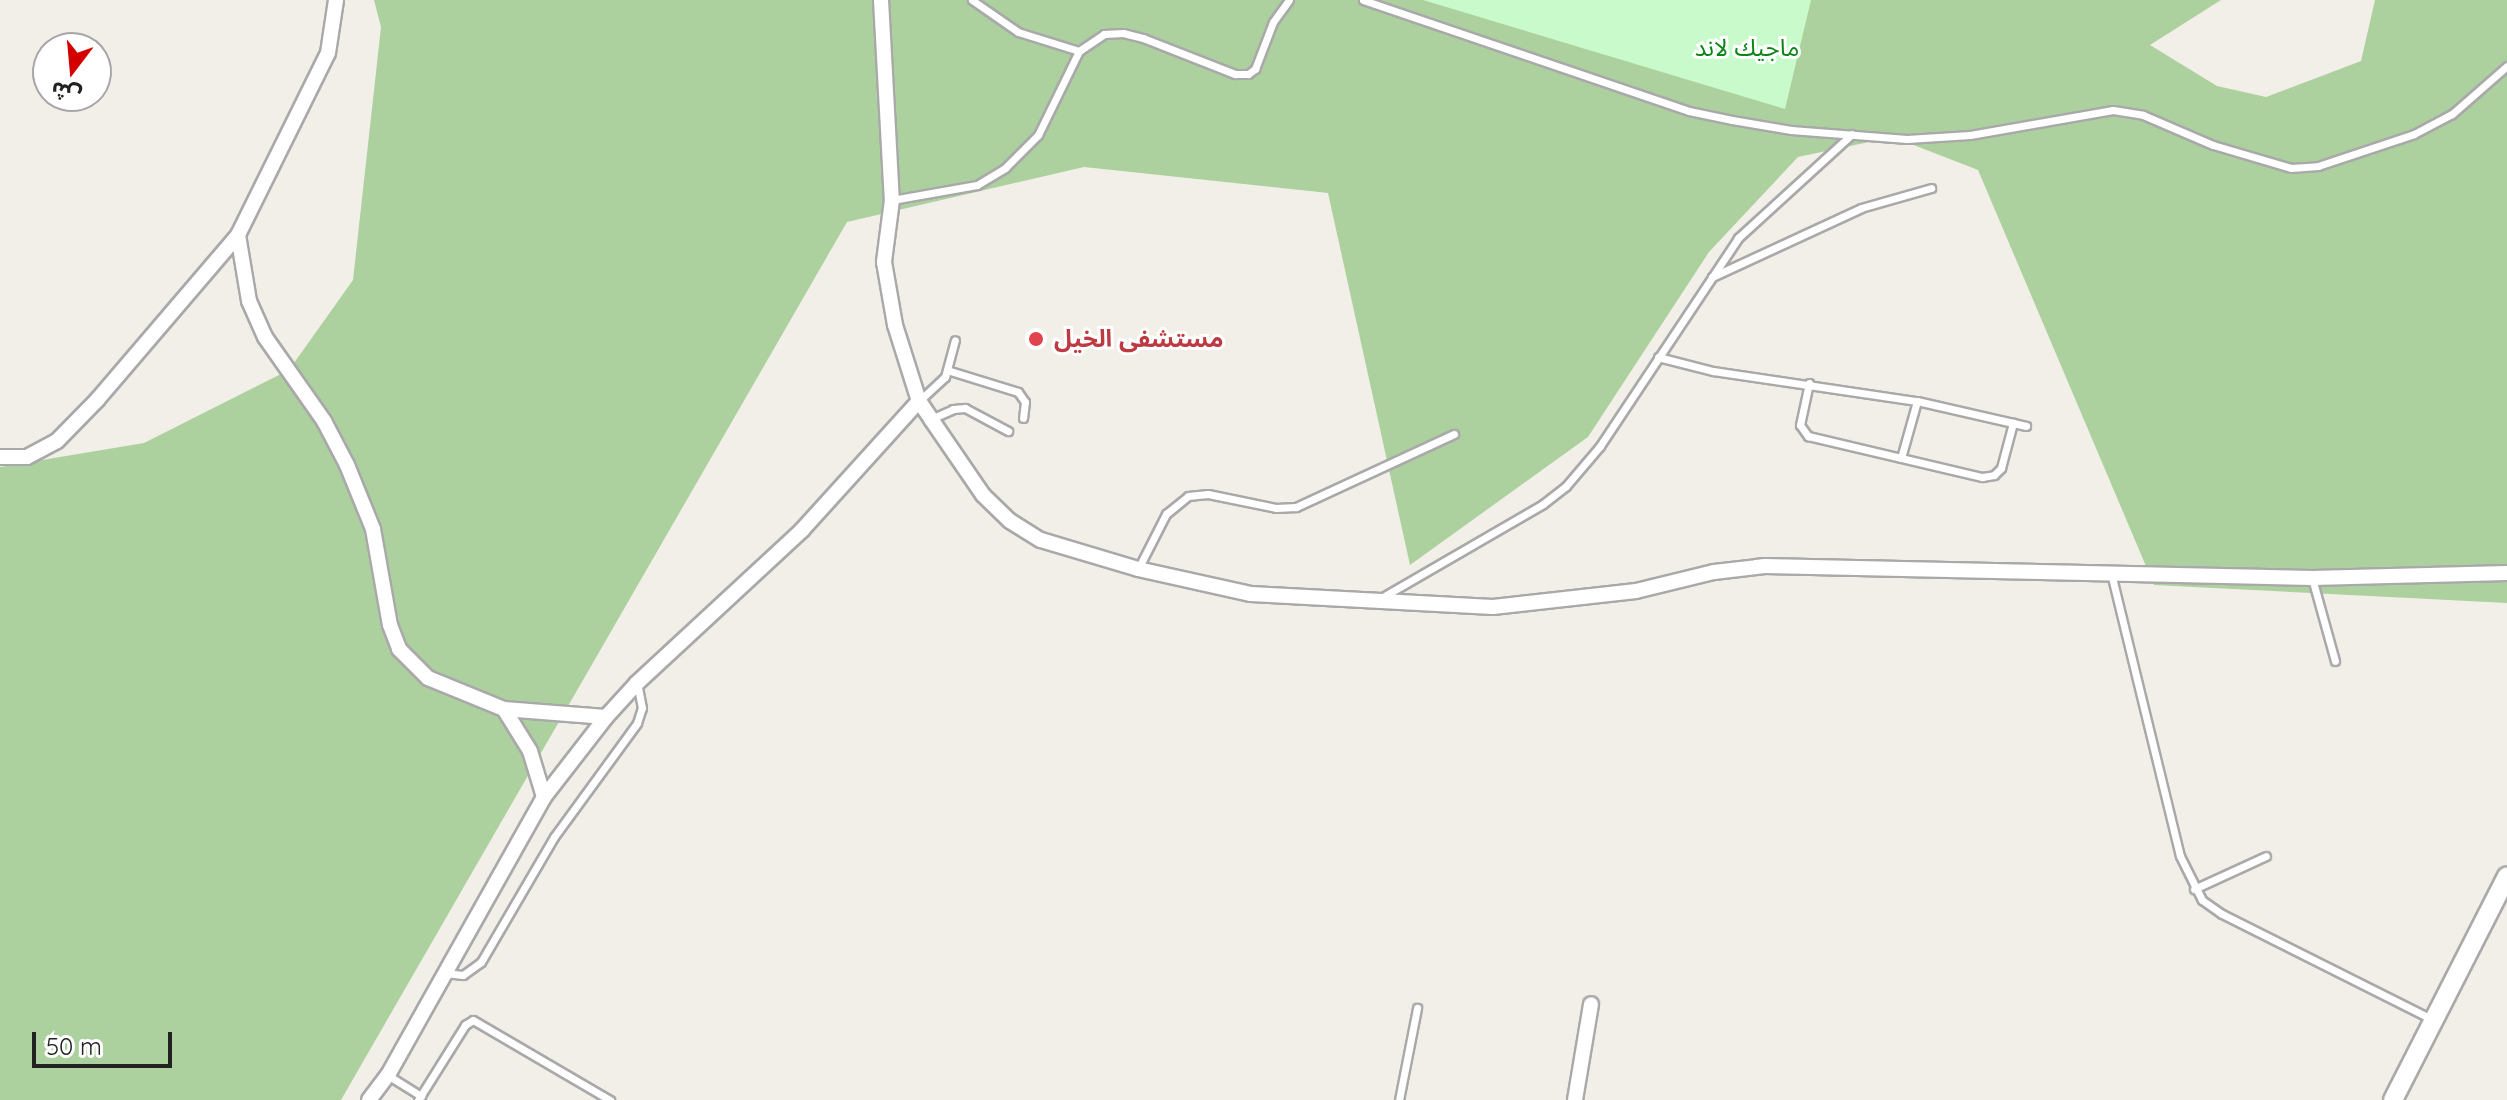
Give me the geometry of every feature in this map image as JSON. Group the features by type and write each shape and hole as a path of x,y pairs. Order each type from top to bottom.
{"street":[{"path":"0,457 27,457 57,441 98,399 238,235 328,53 336,0"},
{"path":"881,0 892,200 884,262 895,325 919,401 931,419 983,495 1010,521 1041,540 1138,569 1251,594 1457,606 1539,604 1636,591 1714,572 1765,566 2312,578 2507,573"},
{"path":"238,235 249,301 265,337 324,421 347,465 373,529 390,625 399,649 428,678 504,709 606,717"},
{"path":"369,1100 388,1075 544,797 606,717 637,683 802,530 919,401"},
{"path":"504,709 530,751 544,797"},
{"path":"2393,1100 2507,876"},
{"path":"1575,1100 1591,1004"}],"lane":[{"path":"972,0 1018,32 1079,51"},
{"path":"892,200 977,185 1005,168 1038,135 1079,51 1104,34 1123,33 1235,74 1248,74 1255,69 1273,22 1289,0"},
{"path":"1363,0 1689,111 1791,130 1907,139 1970,135 2113,110 2143,115 2266,164 2291,168 2318,166 2414,134 2439,120 2507,66"},
{"path":"1379,600 1543,504 1566,486 1600,446 1710,278 1749,226 1852,134"},
{"path":"1710,278 1861,208 1931,188"},
{"path":"919,401 941,383 955,340"},
{"path":"1658,357 1713,371 1917,401 2026,426"},
{"path":"947,370 1018,392 1025,402 1023,418"},
{"path":"1809,383 1800,425 1808,436 1982,477 1994,475 2003,464 2013,423"},
{"path":"1901,458 1917,401"},
{"path":"931,419 953,409 965,408 1008,431"},
{"path":"1138,569 1166,514 1188,496 1208,494 1276,508 1296,507 1454,434"},
{"path":"2111,573 2180,856 2194,889 2212,909 2432,1019"},
{"path":"2312,578 2335,661"},
{"path":"443,973 463,975 481,962 554,837 637,723 642,708 637,683"},
{"path":"2194,889 2266,856"},
{"path":"1399,1100 1417,1008"},
{"path":"388,1075 419,1098 465,1025 473,1020 610,1100"}],"green space":[{"path":"374,0 2221,0 2150,45 2217,86 2266,97 2361,61 2375,0 2507,0 2507,603 2154,585 1978,170 1893,137 1798,157 1709,252 1588,437 1410,565 1328,193 1084,167 847,222 341,1100 0,1100 0,467 144,443 289,370 353,280 381,27"},
{"name":"ماجيك لاند","path":"1423,0 1811,0 1785,109"}],"place":[{"name":"مستشفى الخيل","path":"1036,339"}]}
